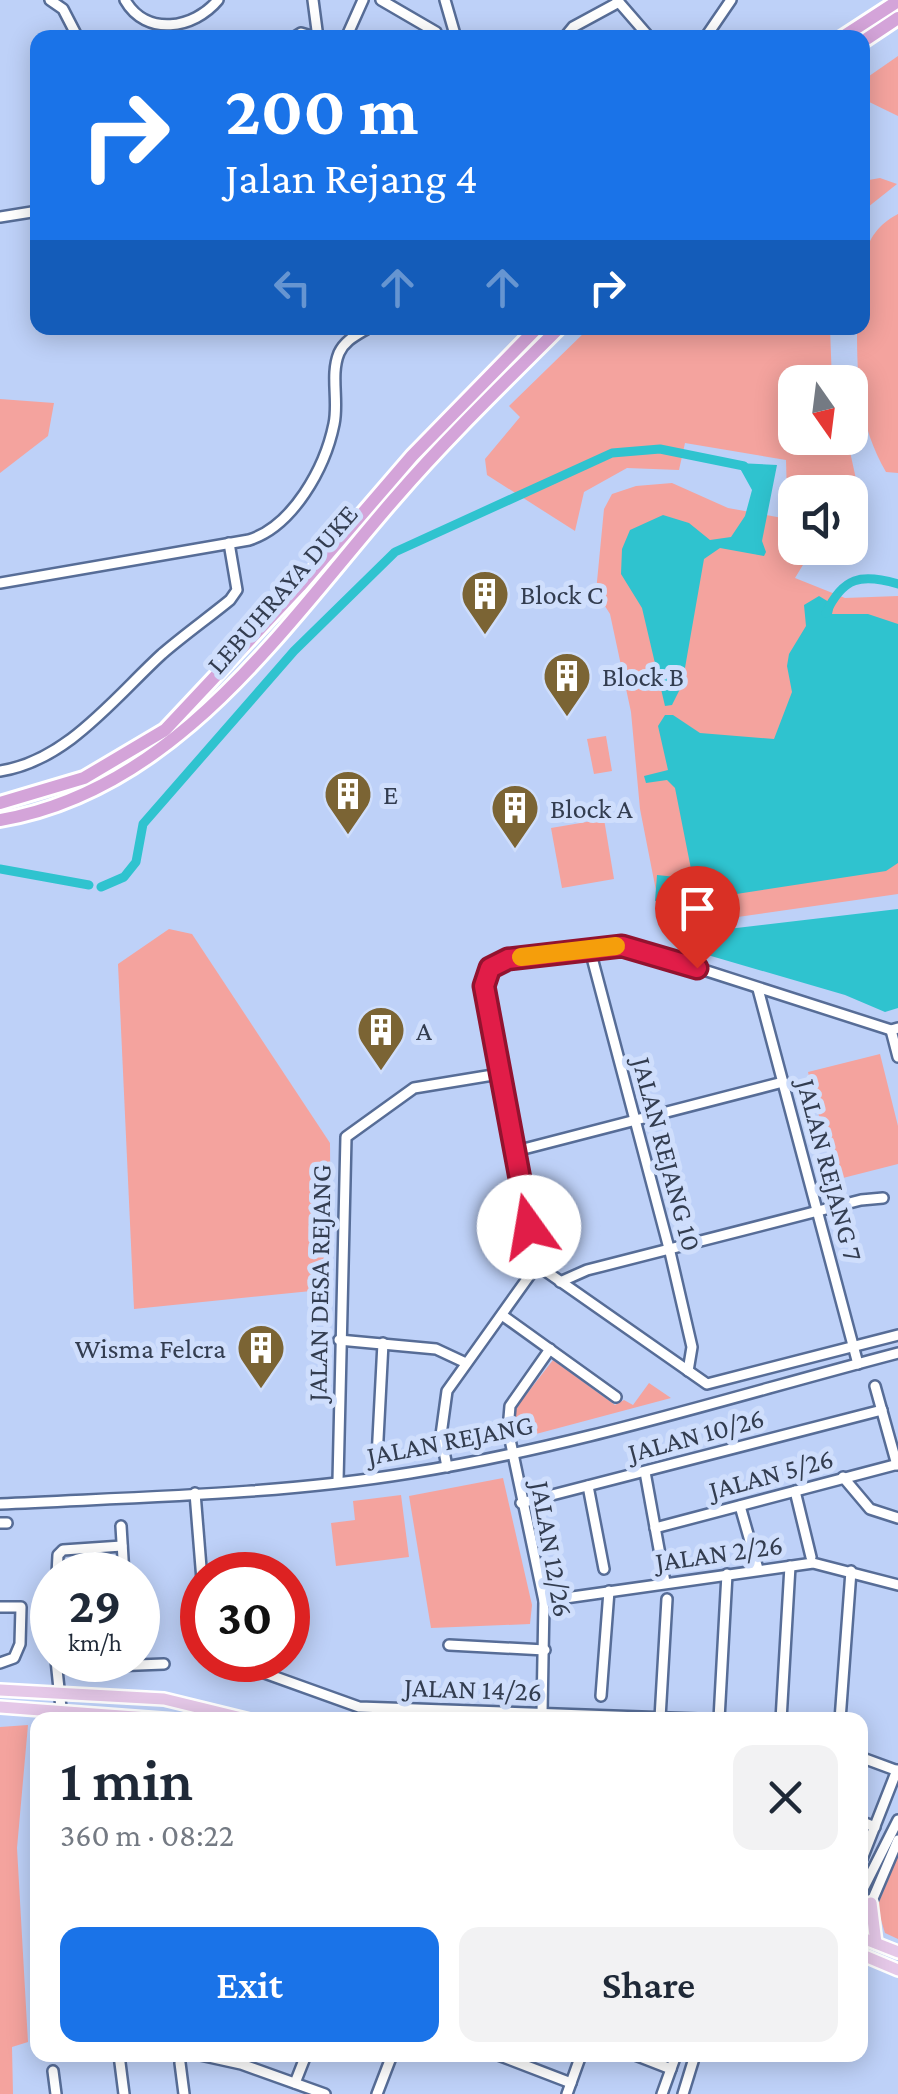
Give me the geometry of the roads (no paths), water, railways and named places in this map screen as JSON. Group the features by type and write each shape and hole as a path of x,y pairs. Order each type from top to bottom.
{"highway":[{"path":"854,30 898,2"},
{"path":"870,37 898,18"},
{"name":"LEBUHRAYA DUKE","path":"0,803 84,778 165,730 300,586 412,456 530,335"},
{"name":"LEBUHRAYA DUKE","path":"0,820 100,788 177,739 230,687 423,466 552,335"}],"main road":[{"path":"0,1690 60,1690 164,1699 217,1712"},
{"path":"0,1706 99,1712"},
{"path":"868,1908 876,1944"},
{"path":"868,1940 898,1952"},
{"path":"868,1957 898,1970"}],"street":[{"path":"50,0 64,9 74,30"},
{"path":"126,0 142,19 163,26 200,16 218,0"},
{"path":"312,0 317,30"},
{"path":"350,30 363,0"},
{"path":"381,0 433,30"},
{"path":"445,0 454,30"},
{"path":"710,30 731,0"},
{"path":"571,30 618,1 643,30"},
{"path":"0,217 30,212"},
{"path":"0,584 261,536 291,512 326,448 335,422 340,353 346,342 357,335"},
{"path":"0,771 21,768 64,744 165,651 230,600 236,590 229,544"},
{"path":"587,950 594,965 606,948"},
{"path":"898,1056 894,1029 635,948 508,959 490,968 484,986 512,1152 537,1266 707,1384 898,1336"},
{"name":"JALAN REJANG 10","path":"594,965 670,1252 692,1348 688,1371"},
{"name":"JALAN REJANG 7","path":"758,989 858,1364"},
{"name":"JALAN DESA REJANG","path":"338,1481 346,1138 414,1088 499,1074"},
{"path":"512,1152 783,1082"},
{"path":"560,1282 587,1270 883,1198"},
{"path":"446,1467 441,1436 444,1400 466,1363 537,1266"},
{"path":"502,1315 616,1397"},
{"path":"339,1340 436,1349 466,1363"},
{"path":"377,1458 383,1344"},
{"name":"JALAN 12/26","path":"542,1712 544,1601 510,1454 510,1406 550,1350"},
{"name":"JALAN REJANG","path":"0,1504 195,1493 446,1467 510,1454 898,1353"},
{"path":"876,1386 898,1465"},
{"name":"JALAN 10/26","path":"522,1503 882,1410"},
{"name":"JALAN 5/26","path":"655,1528 898,1465"},
{"path":"644,1472 666,1582"},
{"path":"843,1477 870,1509 898,1518"},
{"path":"588,1486 604,1569"},
{"path":"795,1491 812,1557"},
{"path":"195,1493 200,1552"},
{"path":"740,1506 758,1568"},
{"path":"121,1526 122,1552"},
{"path":"63,1552 122,1546"},
{"name":"JALAN 2/26","path":"544,1601 758,1568 812,1564 851,1570 898,1585"},
{"path":"781,1712 790,1566"},
{"path":"841,1712 851,1570"},
{"path":"722,1712 727,1574"},
{"path":"601,1696 609,1591"},
{"path":"660,1712 667,1599"},
{"path":"0,1607 22,1607 20,1644 14,1658 0,1663"},
{"path":"449,1645 545,1650"},
{"path":"59,1682 61,1708"},
{"name":"JALAN 14/26","path":"289,1682 382,1712"},
{"path":"868,1759 898,1771 868,1843"},
{"path":"868,1894 898,1820"},
{"path":"868,1825 874,1827"},
{"path":"868,1895 898,1840"},
{"path":"120,2062 124,2094"},
{"path":"180,2062 184,2094"},
{"path":"224,2062 325,2094"},
{"path":"295,2083 303,2062"},
{"path":"379,2093 390,2062"},
{"path":"516,2062 571,2083"},
{"path":"567,2094 578,2062"},
{"path":"653,2062 671,2069"},
{"path":"662,2094 674,2062"},
{"path":"684,2094 694,2062"},
{"path":"53,2071 56,2094"}],"waterway":[{"path":"101,887 124,877 136,862 143,824 294,651 395,552 612,453 660,449 744,466"},
{"path":"826,613 839,592 854,581 874,579 898,584"},
{"path":"0,869 89,885"}],"place":[{"name":"Block C","path":"485,636"},
{"name":"Block B","path":"567,718"},
{"name":"E","path":"348,836"},
{"name":"Block A","path":"515,850"},
{"name":"A","path":"381,1072"},
{"name":"Wisma Felcra","path":"261,1390"}]}
